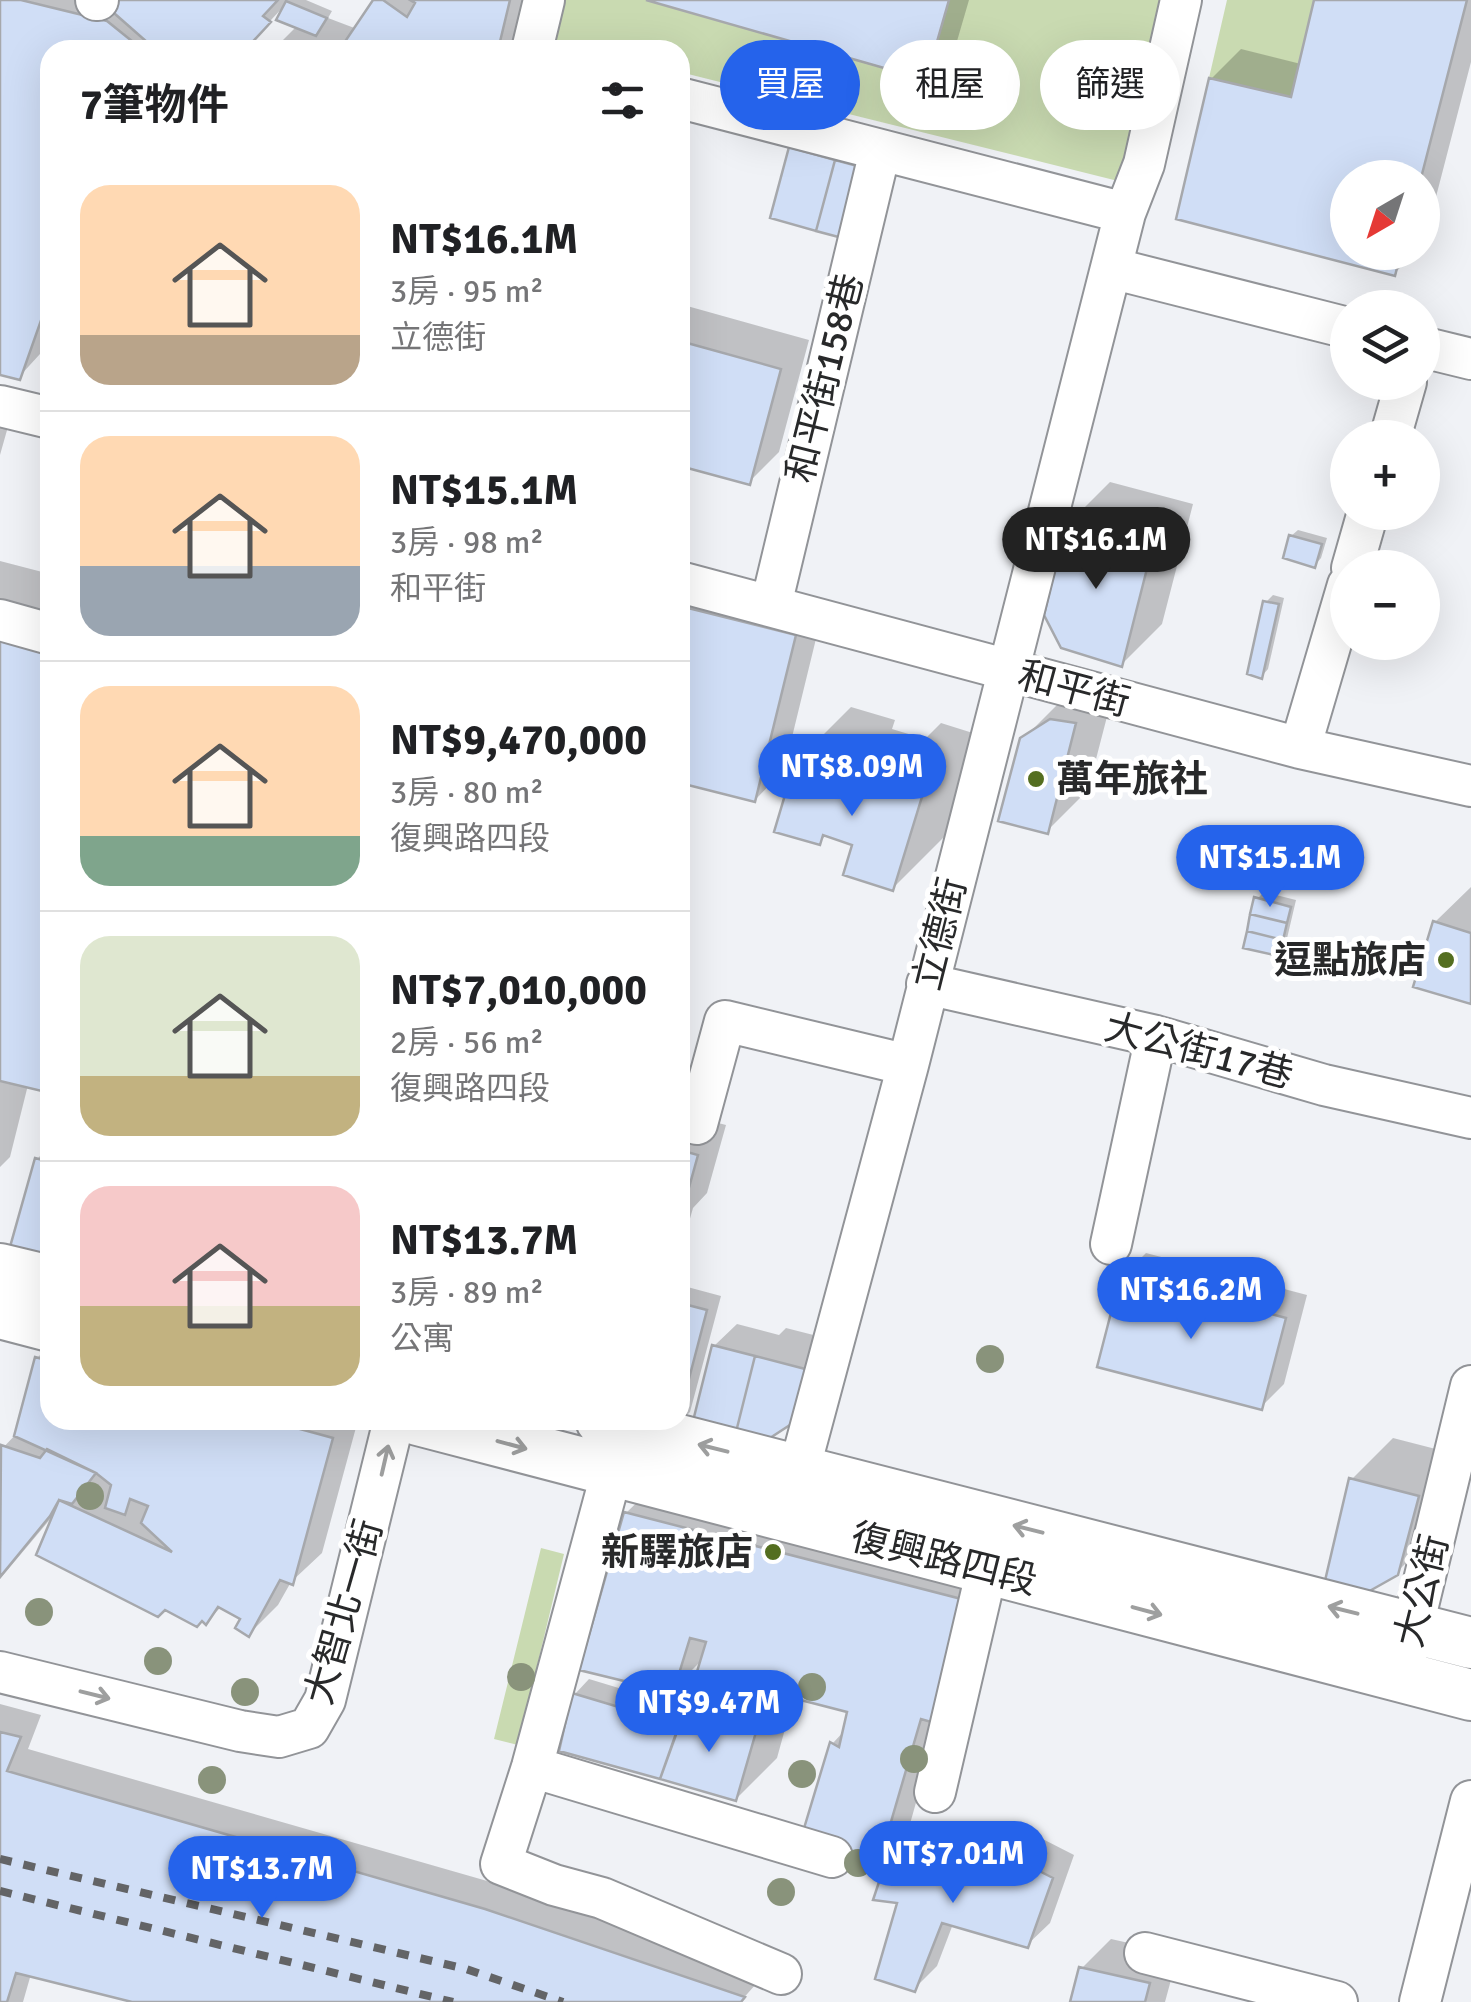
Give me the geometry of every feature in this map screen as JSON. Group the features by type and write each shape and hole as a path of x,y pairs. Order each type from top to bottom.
{"main road":[{"path":"0,1269 40,1279"},
{"path":"0,1313 40,1323"},
{"name":"復興路四段","path":"456,1430 1471,1695"},
{"name":"復興路四段","path":"640,1430 1471,1643"}],"street":[{"path":"534,40 544,0"},
{"name":"立德街","path":"786,1518 908,1065 1125,213 1144,164 1181,0"},
{"path":"690,101 1125,213"},
{"name":"和平街158巷","path":"771,605 880,151"},
{"path":"1111,268 1330,323"},
{"path":"1440,351 1471,359"},
{"path":"0,406 40,416"},
{"name":"和平街","path":"690,585 1300,748 1471,786"},
{"path":"0,620 40,631"},
{"path":"1300,748 1330,646"},
{"name":"大公街17巷","path":"927,984 1156,1036 1324,1085 1471,1118"},
{"path":"690,1122 698,1124 725,1021 908,1065"},
{"path":"1111,1244 1156,1036"},
{"name":"大公街","path":"1400,1678 1471,1386"},
{"name":"大智北一街","path":"0,1672 240,1731 279,1736 309,1728 325,1700 392,1430"},
{"path":"612,1471 532,1767 501,1864 602,1898 781,1974"},
{"path":"935,1792 986,1569"},
{"path":"532,1767 832,1857"},
{"path":"1420,2002 1471,1802"},
{"path":"1145,1953 1336,2002"}],"green space":[{"path":"561,0 1166,0 1156,40 1040,40 1040,130 1135,130 1122,182 913,130 1020,130 1020,40 880,40 880,122 860,117 860,40 720,40 720,82 690,74 690,40 551,40"},
{"path":"1227,0 1314,0 1291,97 1209,78"},
{"path":"541,1548 564,1554 518,1745 494,1739"}],"building":[{"path":"0,0 21,0 107,21 131,40 40,40 40,323 20,380 0,375"},
{"path":"108,0 278,0 263,16 271,22 254,40 145,40 106,6"},
{"path":"373,0 383,0 407,17 415,3 410,0 510,0 500,40 346,40"},
{"path":"646,0 949,0 938,40 880,40 880,67 860,61 860,40 786,40"},
{"path":"1314,0 1467,0 1426,160 1330,160 1330,259 1176,219 1209,78 1291,97"},
{"path":"286,1 327,18 316,36 276,20"},
{"path":"789,147 835,160 816,231 770,218"},
{"path":"835,160 865,168 846,239 816,231"},
{"path":"1372,270 1396,270 1395,276"},
{"path":"690,344 781,369 750,485 690,469"},
{"path":"1066,522 1153,545 1122,667 1061,648 1044,615"},
{"path":"1289,535 1322,544 1315,568 1283,558"},
{"path":"1263,601 1279,604 1262,679 1247,674"},
{"path":"690,608 796,635 755,802 690,786"},
{"path":"0,637 40,647 40,1091 0,1081"},
{"name":"萬年旅社","path":"1050,719 1076,723 1048,834 998,821 1020,738"},
{"path":"796,758 844,773 841,781 880,793 886,774 925,787 893,891 843,875 852,845 823,835 820,845 774,832"},
{"path":"1254,897 1291,907 1287,923 1250,914"},
{"path":"1250,914 1287,923 1283,940 1247,931"},
{"name":"逗點旅店","path":"1433,921 1471,933 1471,1004 1413,987"},
{"path":"1247,931 1283,940 1279,956 1243,948"},
{"path":"690,1153 698,1155 690,1184"},
{"path":"35,1158 40,1159 40,1255 10,1247"},
{"path":"1121,1274 1286,1318 1262,1410 1097,1367"},
{"path":"690,1306 707,1310 690,1375"},
{"path":"712,1345 755,1356 733,1444 690,1433"},
{"path":"755,1356 809,1370 796,1421 753,1449 733,1444"},
{"path":"35,1357 40,1358 40,1430 304,1430 333,1438 293,1585 280,1580 249,1637 235,1628 240,1619 218,1607 206,1625 202,1621 197,1627 165,1610 158,1617 36,1555 59,1500 172,1552 141,1523 148,1506 130,1499 125,1515 105,1508 111,1485 96,1473 14,1436"},
{"path":"1,1445 40,1458 47,1449 96,1473 72,1504 59,1500 0,1577"},
{"path":"1349,1478 1419,1496 1398,1575 1366,1593 1324,1585"},
{"path":"624,1512 973,1602 945,1726 921,1719 881,1856 865,1853 862,1867 832,1857 802,1835 830,1742 839,1747 847,1712 789,1697 781,1723 689,1698 706,1642 690,1638 673,1693 579,1670"},
{"path":"572,1693 679,1725 660,1779 559,1751"},
{"path":"686,1707 732,1719 732,1727 756,1732 736,1801 660,1779"},
{"path":"0,1732 21,1737 7,1771 485,1909 745,1997 741,2002 132,2002 16,1973 7,2002 0,2002"},
{"path":"892,1843 994,1872 1002,1852 1053,1878 1028,1948 942,1923 915,1992 875,1979 897,1903 873,1900"},
{"path":"1079,1967 1150,1983 1145,2002 1070,2002"},
{"path":"1079,1967 1150,1983 1145,2002 1070,2002"}],"railway":[{"path":"0,1859 466,1969 563,2002"},
{"path":"0,1891 453,2002"}],"place":[{"name":"萬年旅社","path":"1036,779"},
{"name":"逗點旅店","path":"1446,960"},
{"name":"新驛旅店","path":"773,1552"}]}
